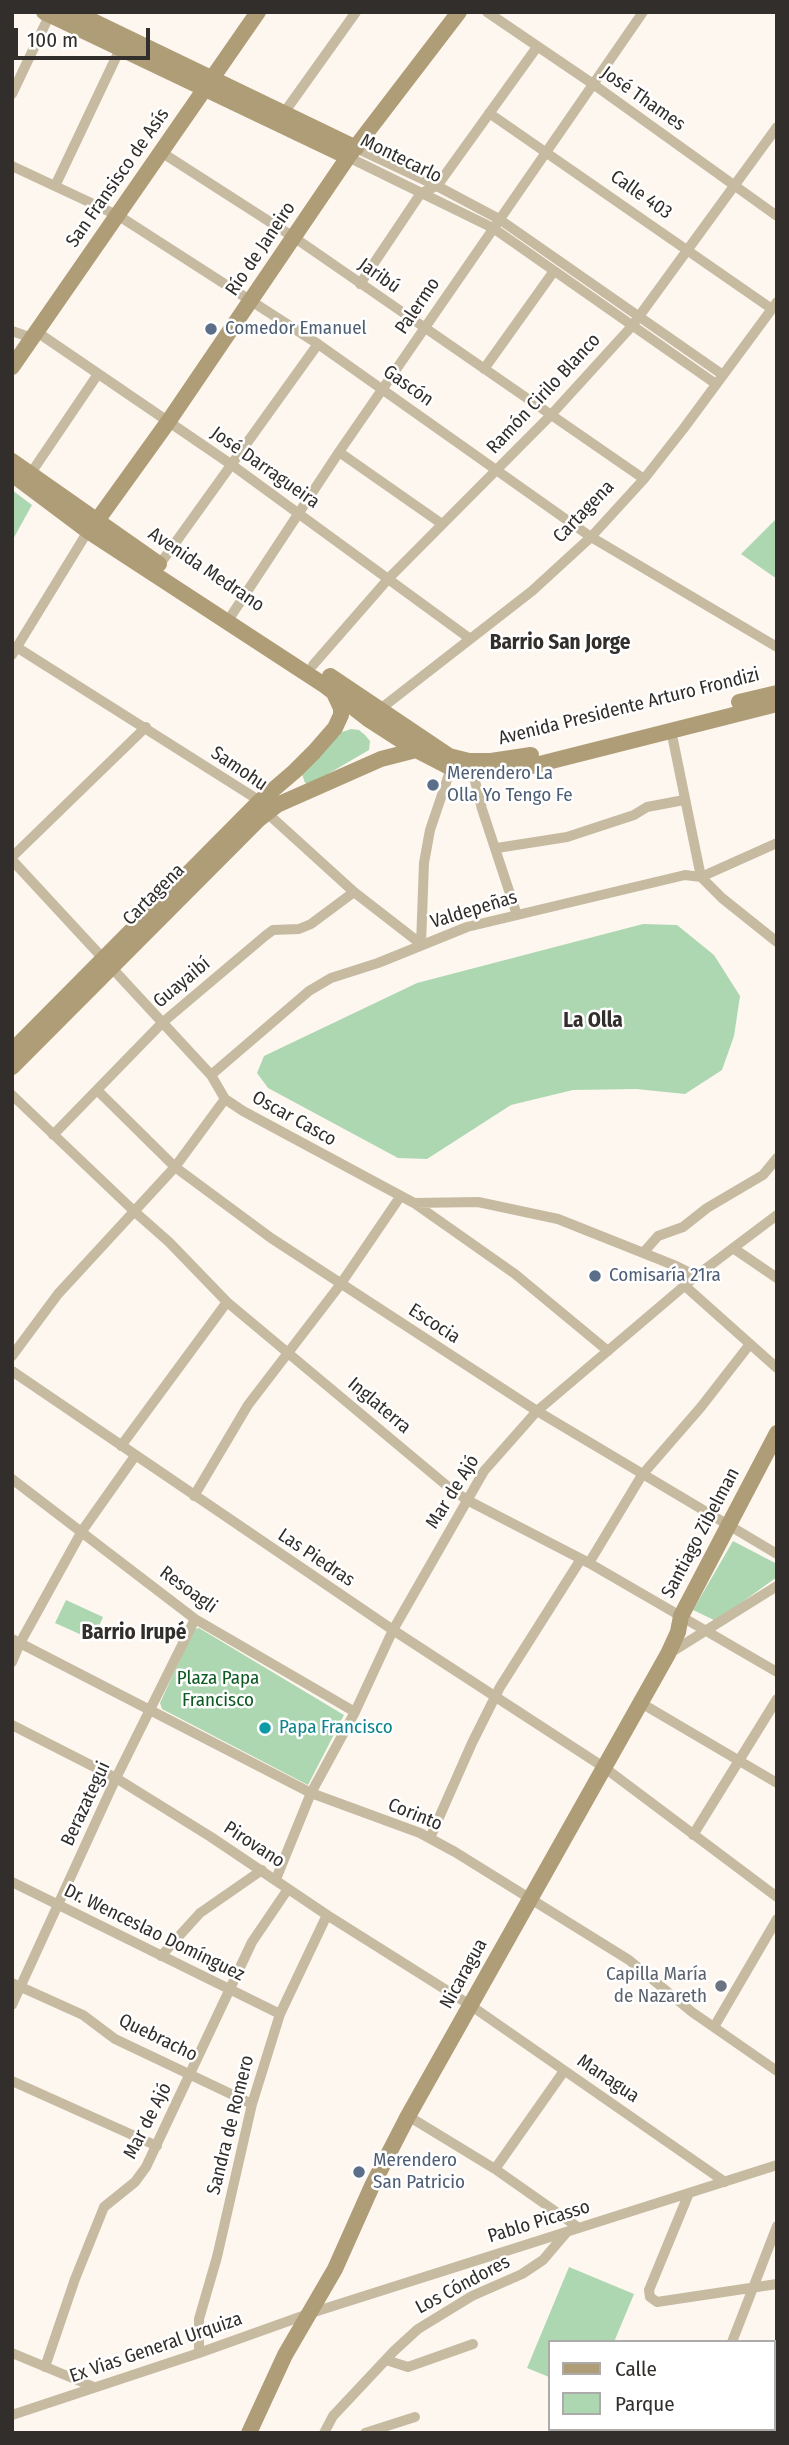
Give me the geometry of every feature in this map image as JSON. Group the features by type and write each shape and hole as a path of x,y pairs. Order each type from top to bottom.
{"main road":[{"name":"Montecarlo","path":"74,12 208,83 352,153"},
{"name":"Río de Janeiro","path":"93,527 352,153 459,12"},
{"name":"Montecarlo","path":"48,13 120,49 208,83"},
{"name":"San Fransisco de Asís","path":"12,366 119,216 253,14"},
{"name":"Avenida Medrano","path":"12,461 93,527 160,564 230,617 375,718"},
{"name":"Avenida Medrano","path":"12,474 230,617 313,665 375,718"},
{"path":"332,690 341,708 335,728"},
{"name":"Avenida Presidente Arturo Frondizi","path":"375,718 449,756 468,761 491,761 528,756 777,693"},
{"name":"Avenida Presidente Arturo Frondizi","path":"375,718 416,750 451,768 473,773 508,772 777,704"},
{"path":"375,718 381,736 381,759"},
{"name":"Cartagena","path":"12,1067 108,963 264,807 335,728 375,718"},
{"name":"Cartagena","path":"264,807 277,805 381,759 416,750"},
{"path":"295,771 297,784 310,791"},
{"name":"Cartagena","path":"12,1051 108,963"},
{"name":"Santiago Zibelman","path":"668,1654 678,1632 681,1616 777,1433"},
{"name":"Nicaragua","path":"249,2433 285,2355 335,2269 372,2186 408,2116 668,1654"}],"street":[{"path":"281,118 356,12"},
{"name":"José Thames","path":"487,12 777,216"},
{"name":"Palermo","path":"230,617 339,452 643,12"},
{"path":"12,94 15,81 48,13"},
{"path":"360,284 421,193 437,186 537,47"},
{"path":"55,186 120,49"},
{"name":"Calle 403","path":"489,113 774,306"},
{"name":"Ramón Cirilo Blanco","path":"313,665 389,578 550,416 636,321 777,127"},
{"name":"Jaribú","path":"161,152 295,238 550,416 644,478"},
{"name":"Montecarlo","path":"352,153 437,186 496,223 636,321 716,384"},
{"name":"Montecarlo","path":"352,153 421,193 496,223 554,271 723,374"},
{"name":"Gascón","path":"12,166 119,216 318,344 591,537 777,648"},
{"path":"484,369 554,271"},
{"name":"Cartagena","path":"375,718 469,638 532,591 591,537 644,478 774,306"},
{"name":"José Darragueira","path":"12,331 34,335 98,374 232,465 469,638"},
{"path":"160,564 318,344"},
{"path":"30,473 98,374"},
{"path":"339,452 442,524"},
{"name":"Río de Janeiro","path":"15,651 93,527"},
{"name":"Samohu","path":"15,651 146,727 264,807 354,892 421,944"},
{"path":"12,859 146,727"},
{"path":"671,730 701,877 722,898 777,942"},
{"path":"421,944 424,863 430,830 451,768"},
{"path":"473,773 517,915"},
{"path":"497,848 567,837 634,815 647,807 684,800"},
{"name":"Valdepeñas","path":"211,1074 309,991 331,978 378,963 467,927 685,876 701,877 777,843"},
{"name":"Oscar Casco","path":"12,859 211,1074 225,1099 414,1203 515,1274 608,1351"},
{"name":"Guayaibí","path":"53,1135 162,1023 273,930 299,929 312,924 354,892"},
{"name":"Escocia","path":"97,1090 175,1167 271,1238 537,1411 777,1554"},
{"name":"Inglaterra","path":"12,1095 169,1242 227,1302 446,1485 467,1500 585,1561 777,1672"},
{"path":"12,1356 58,1294 175,1167 225,1099"},
{"path":"643,1253 658,1236 683,1227 707,1208 763,1175 777,1158"},
{"path":"194,1496 248,1405 340,1285 400,1197"},
{"path":"414,1203 478,1202 558,1219 696,1276"},
{"name":"Mar de Ajó","path":"276,1880 311,1793 355,1712 393,1630 484,1471 537,1411 696,1276 777,1215"},
{"path":"733,1248 777,1278"},
{"path":"685,1286 777,1368"},
{"path":"121,1446 227,1302"},
{"path":"430,1838 495,1698 642,1475 701,1407 750,1344"},
{"name":"Las Piedras","path":"12,1371 393,1630 605,1768 777,1898"},
{"path":"12,1662 16,1641 82,1531 135,1456"},
{"name":"Resoagli","path":"12,1479 195,1619 355,1712"},
{"name":"Nicaragua","path":"668,1654 777,1586"},
{"name":"Berazategui","path":"12,2005 16,1985 58,1904 116,1778 195,1619"},
{"name":"Corinto","path":"16,1641 311,1793 430,1838 629,1960 714,2028 777,2071"},
{"path":"693,1835 777,1699"},
{"path":"641,1703 777,1783"},
{"name":"Pirovano","path":"12,1725 116,1778 470,2005"},
{"path":"161,1956 200,1913 262,1870"},
{"name":"Dr. Wenceslao Domínguez","path":"12,1882 280,2014"},
{"name":"Mar de Ajó","path":"45,2367 75,2279 104,2207 135,2182 157,2146 252,1942 288,1889"},
{"name":"Sandra de Romero","path":"199,2353 199,2319 217,2257 253,2104 280,2014 327,1915"},
{"path":"714,2028 777,1919"},
{"name":"Quebracho","path":"16,1985 83,2015 115,2039 253,2104"},
{"name":"Managua","path":"470,2005 725,2182"},
{"path":"495,2169 564,2071"},
{"path":"12,2081 157,2146"},
{"path":"408,2116 495,2169 579,2228"},
{"name":"Pablo Picasso","path":"311,2313 777,2165"},
{"path":"688,2193 649,2290 650,2297 657,2302 777,2284"},
{"path":"733,2340 777,2226"},
{"name":"Los Cóndores","path":"324,2433 333,2416 418,2329 472,2296 522,2274 543,2260 566,2233"},
{"name":"Ex Vias General Urquiza","path":"12,2415 311,2313"},
{"path":"386,2360 408,2367 473,2344"},
{"path":"12,2353 94,2387"},
{"path":"365,2433 415,2417"}],"green space":[{"path":"12,490 32,505 12,541"},
{"path":"777,518 777,579 741,554"},
{"path":"359,730 365,735 370,741 369,750 309,785 305,783 302,774 342,732"},
{"name":"La Olla","path":"643,924 677,925 714,955 740,996 734,1036 722,1070 685,1094 636,1089 573,1090 511,1105 427,1159 398,1158 268,1088 257,1073 264,1056 417,983"},
{"path":"733,1541 777,1564 777,1577 716,1621 693,1610"},
{"path":"66,1600 103,1617 93,1640 55,1623"},
{"name":"Plaza Papa Francisco","path":"199,1628 344,1715 308,1785 162,1709 160,1703 194,1629"},
{"path":"569,2267 634,2294 615,2340 548,2340 548,2377 527,2368"}],"place":[{"name":"Comedor Emanuel","path":"211,329"},
{"name":"Merendero La Olla Yo Tengo Fe","path":"433,785"},
{"name":"Comisaría 21ra","path":"595,1276"},
{"name":"Papa Francisco","path":"265,1728"},
{"name":"Capilla María de Nazareth","path":"721,1986"},
{"name":"Merendero San Patricio","path":"359,2172"}],"district":[{"name":"Barrio San Jorge","path":"560,643"},
{"name":"La Olla","path":"593,1021"},
{"name":"Barrio Irupé","path":"134,1633"}]}
